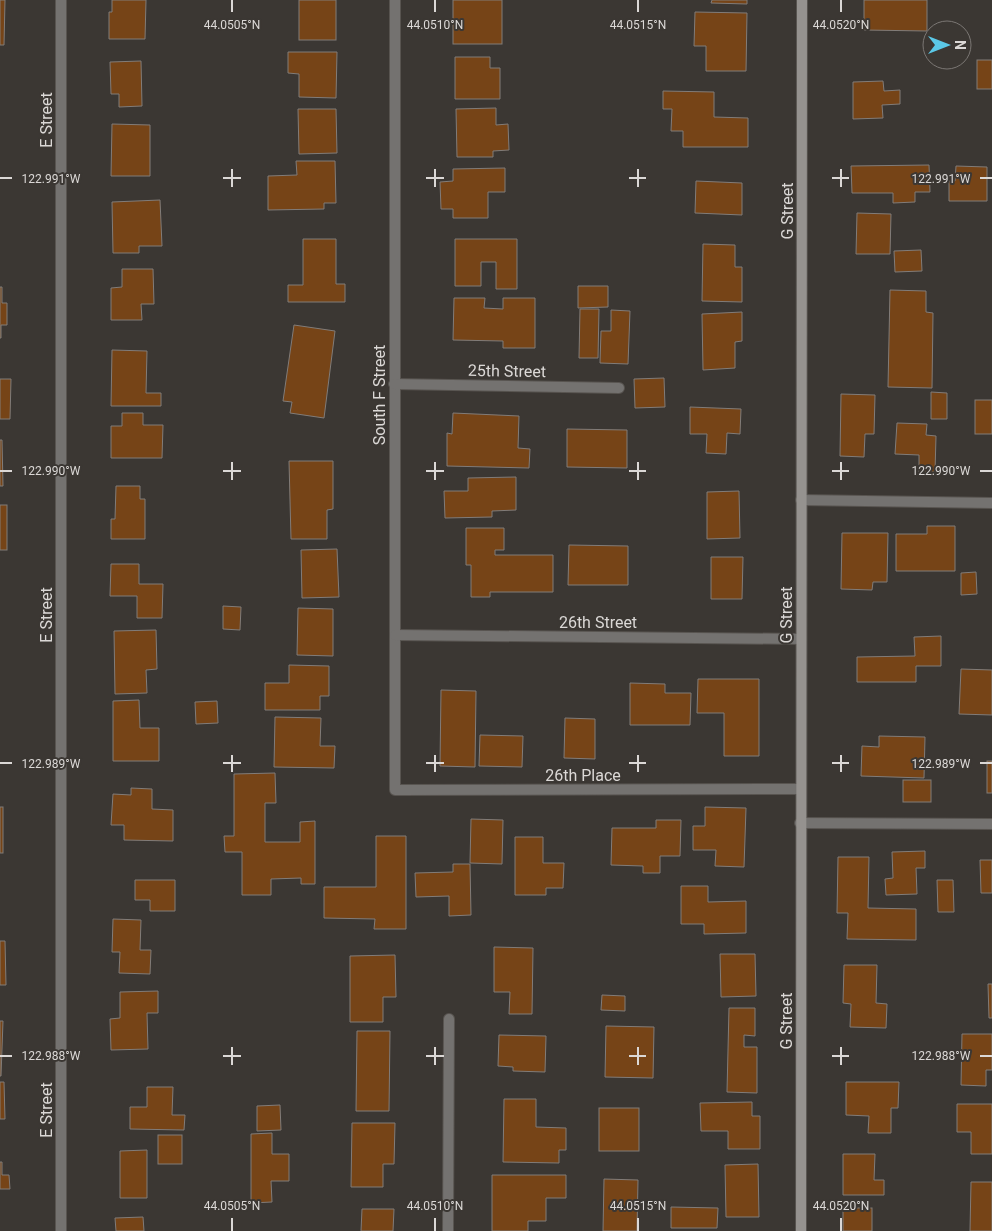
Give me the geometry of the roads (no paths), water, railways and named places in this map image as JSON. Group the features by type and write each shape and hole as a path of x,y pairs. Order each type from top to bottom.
{"street":[{"name":"E Street","path":"61,0 61,1231"},
{"name":"South F Street","path":"395,0 395,790"},
{"name":"G Street","path":"801,1231 802,0"},
{"name":"25th Street","path":"394,384 619,388"},
{"path":"801,500 992,502"},
{"name":"26th Street","path":"395,635 801,639"},
{"name":"26th Place","path":"395,790 801,789"},
{"path":"800,823 992,824"},
{"path":"448,1231 449,1019"}]}
